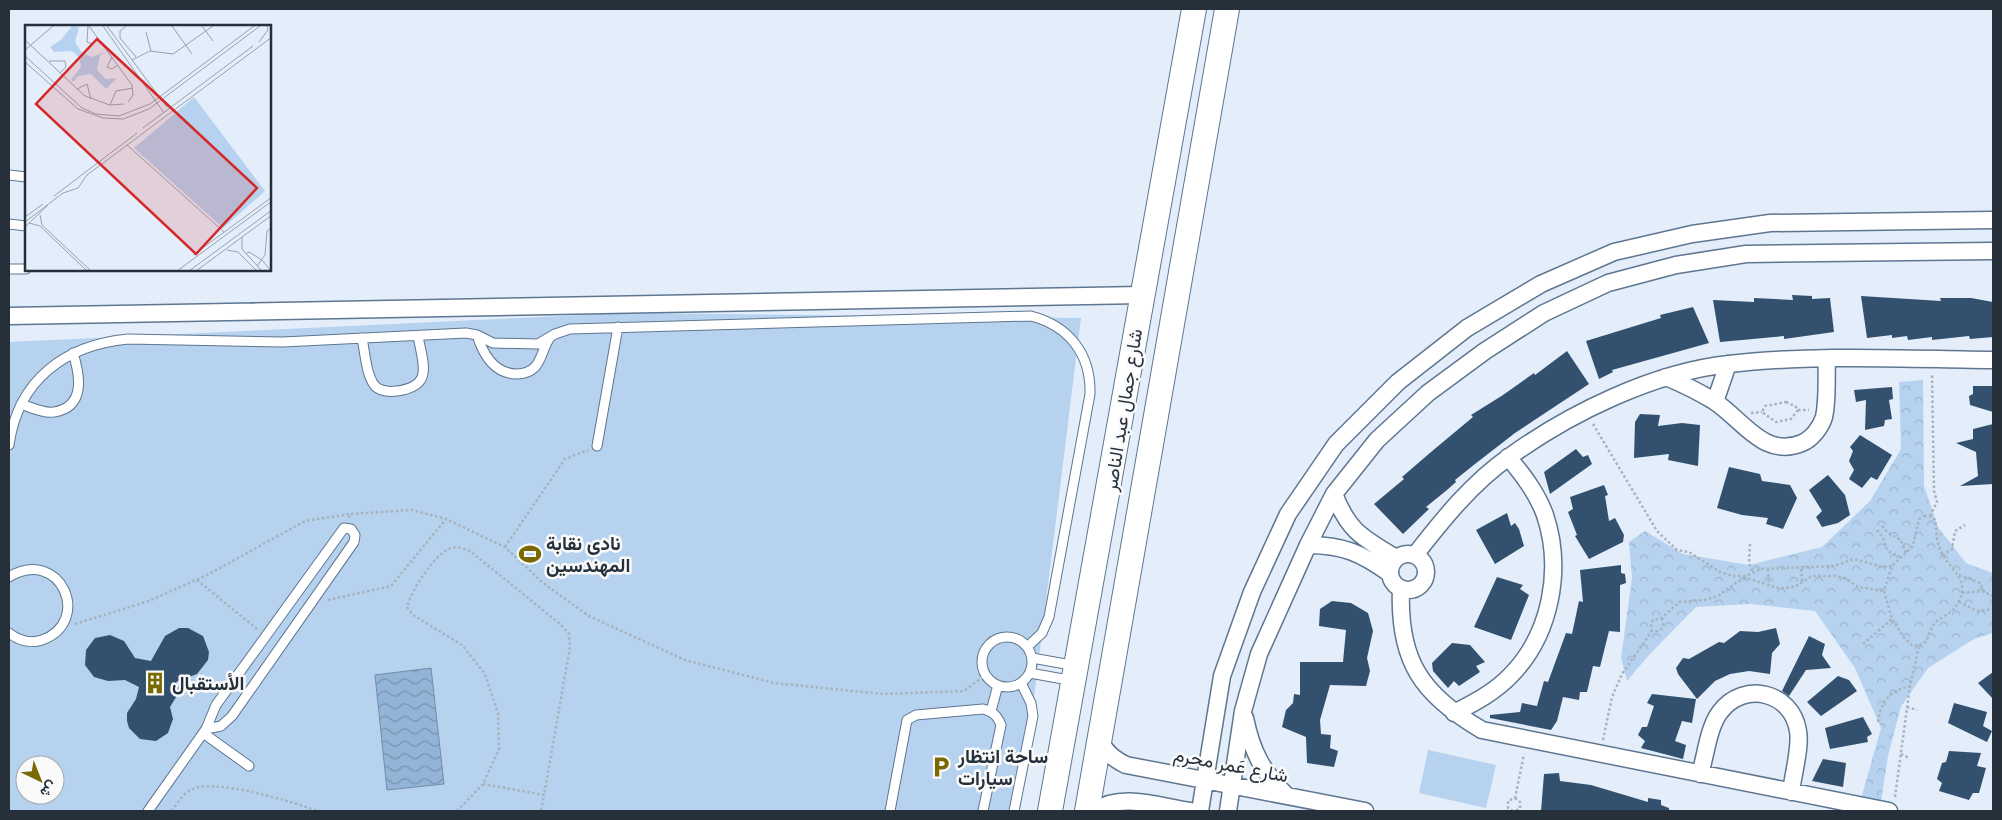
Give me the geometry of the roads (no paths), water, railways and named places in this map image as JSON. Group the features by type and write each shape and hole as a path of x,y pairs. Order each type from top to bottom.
{"main road":[{"name":"شارع جمال عبد الناصر","path":"1050,811 1112,480 1142,295 1194,9"},
{"name":"شارع جمال عبد الناصر","path":"1087,811 1143,481 1227,9"},
{"path":"1112,480 1125,474 1135,476 1143,481"}],"street":[{"path":"1200,811 1222,676 1252,592 1288,514 1336,444 1398,382 1466,328 1541,284 1614,252 1692,234 1770,223 1993,220"},
{"path":"1228,811 1243,711 1259,654 1308,545 1334,494 1377,440 1428,393 1485,351 1544,313 1608,283 1676,265 1746,254 1993,251"},
{"path":"9,316 1142,295"},
{"path":"1666,377 1715,402 1760,440 1774,447 1790,448 1805,442 1816,432 1824,418 1827,359"},
{"path":"1415,555 1442,520 1473,488 1508,457 1585,411 1666,377 1728,364 1827,359 1993,360"},
{"path":"1715,402 1728,364"},
{"path":"1454,713 1485,697 1511,675 1532,648 1546,616 1551,591 1553,548 1545,515 1530,484 1508,457"},
{"path":"1334,494 1343,515 1355,531 1396,558"},
{"path":"1308,545 1329,545 1348,549 1366,556 1389,573"},
{"path":"1402,554 1415,555 1426,565 1425,580 1415,590 1401,590 1391,580 1389,573 1392,562 1402,554"},
{"path":"1401,590 1400,617 1405,644 1415,670 1431,693 1454,713 1482,730 1790,792 1891,806"},
{"path":"1700,774 1719,713 1728,703 1739,696 1753,693 1766,694 1779,699 1789,708 1796,720 1799,733 1790,792"},
{"path":"1243,711 1257,759 1269,779 1287,796"},
{"name":"شارع عَمر محرم","path":"1100,740 1105,750 1114,759 1126,765 1366,811"},
{"path":"1094,811 1111,803 1126,800 1190,811"}],"lane":[{"path":"9,175 25,176"},
{"path":"9,224 25,226"},
{"path":"9,269 25,269"},
{"path":"9,445 11,428 20,404 46,371 73,353 106,341 128,339 283,342 466,333 477,335 492,343 538,344 570,329 1018,315 1044,320 1067,333 1080,349 1088,367 1090,394 1049,617 1042,633 1027,647"},
{"path":"597,446 618,327"},
{"path":"477,335 481,348 489,360 497,369 509,374 522,374 533,369 540,360 549,338"},
{"path":"362,338 372,381 378,388 390,392 411,389 421,380 424,368 418,336"},
{"path":"20,404 53,413 70,406 80,392 80,374 73,353"},
{"path":"148,811 205,731 216,705 339,534 344,528 351,529 356,535 354,542 227,721 221,726 205,731"},
{"path":"9,576 31,569 43,570 54,576 62,584 67,595 68,607 65,619 59,629 50,636 38,641 26,641 9,633"},
{"path":"1005,637 1013,638 1027,647 1032,658 1030,673 1021,683 1006,687 998,685 985,675 982,658 990,644 1005,637"},
{"path":"1032,658 1076,673"},
{"path":"1030,673 1076,673"},
{"path":"1014,811 1033,716 1031,703 1021,683"},
{"path":"991,711 998,685"},
{"path":"890,811 907,720 916,716 983,709 991,711 998,717 1001,724 983,811"},
{"path":"205,731 249,766"}],"water":[{"path":"431,668 444,784 387,790 375,675"}],"place":[{"name":"نادى نقابة المهندسين","path":"530,554"},
{"name":"الأستقبال","path":"155,683"},
{"name":"ساحة انتظار سيارات","path":"941,767"}]}
